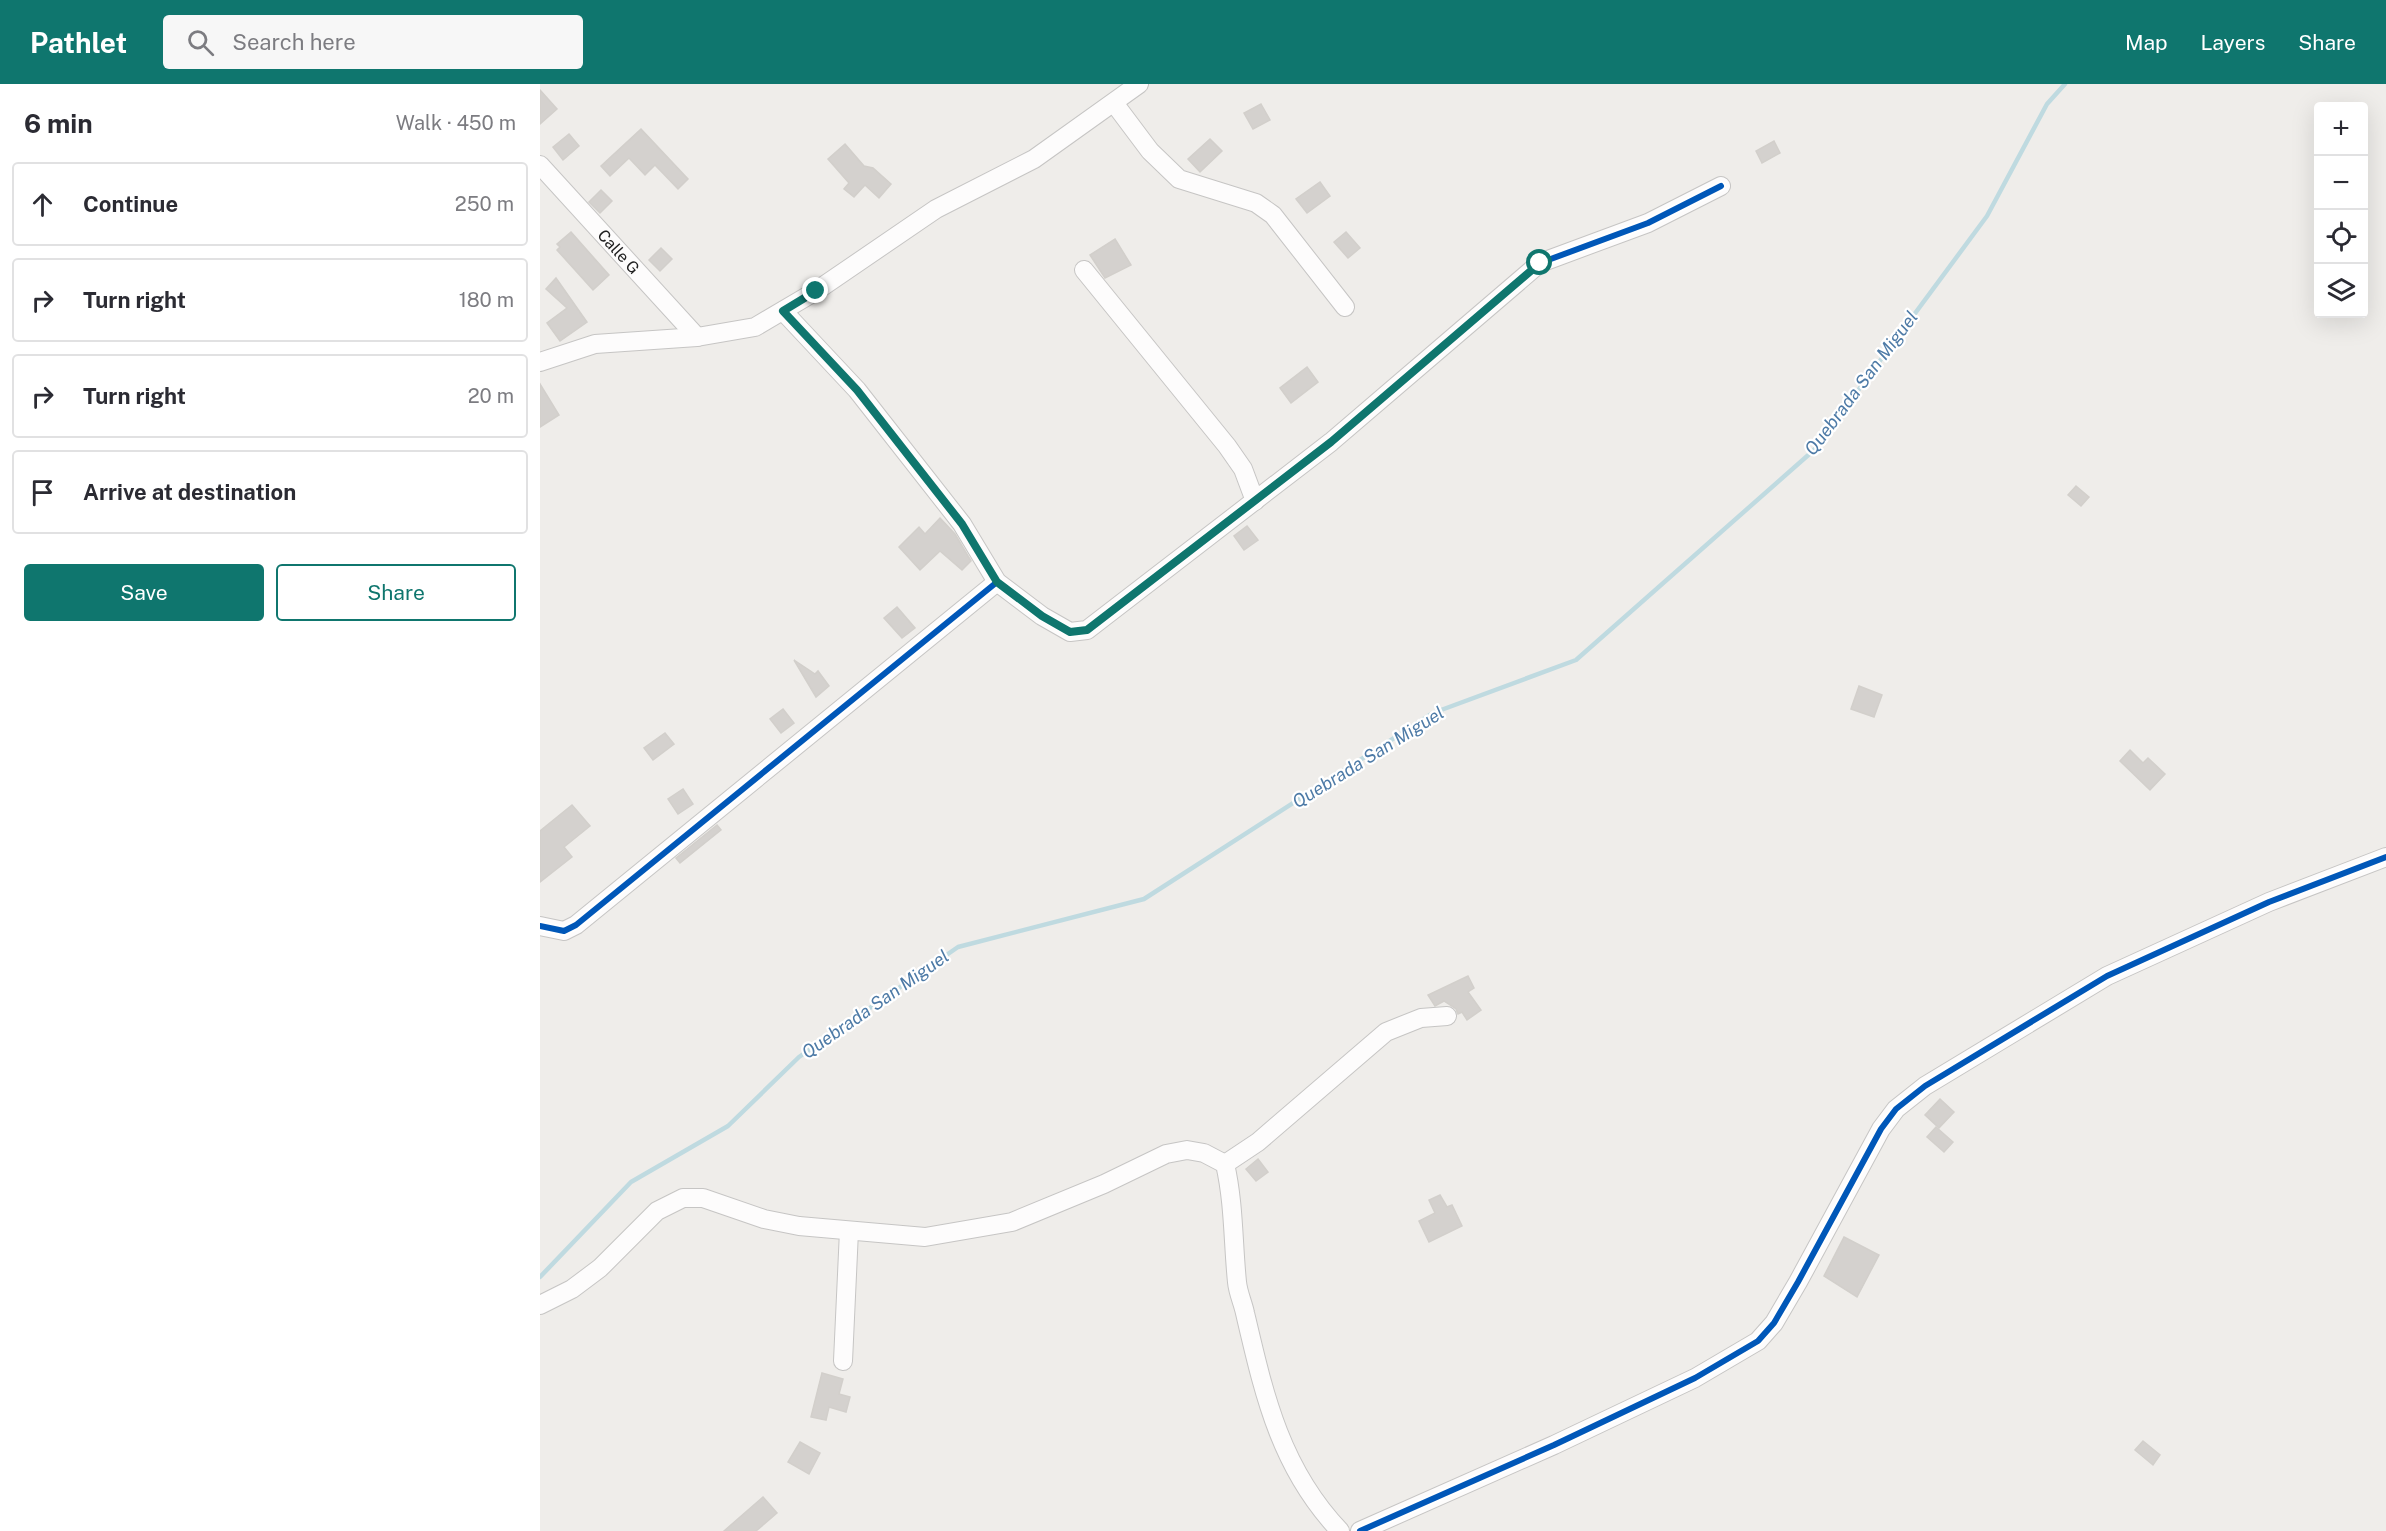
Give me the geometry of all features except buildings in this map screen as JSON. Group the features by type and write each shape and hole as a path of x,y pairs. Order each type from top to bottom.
{"street":[{"path":"540,362 595,344 697,338 755,327 816,291 936,209 1034,159 1139,84"},
{"path":"1113,103 1150,151 1179,179 1256,202 1273,215 1345,307"},
{"name":"Calle G","path":"540,165 697,338"},
{"path":"783,311 857,390 962,524 997,582 1042,616 1070,632 1087,630 1331,442 1540,263 1648,223 1721,186"},
{"path":"1084,270 1227,446 1243,469 1255,501"},
{"path":"540,926 564,931 576,925 997,582"},
{"path":"1360,1531 1554,1445 1695,1378 1758,1341 1774,1323 1798,1282 1881,1129 1896,1109 1924,1086 2107,976 2269,902 2386,857"},
{"path":"1225,1164 1258,1142 1386,1032 1421,1018 1447,1016"},
{"path":"540,1305 572,1289 600,1268 657,1211 683,1198 703,1198 764,1220 849,1232 925,1237 1012,1222 1104,1184 1166,1154 1187,1150 1204,1153 1225,1164 1230,1186 1237,1285 1268,1409 1300,1478 1322,1513 1340,1531"},
{"path":"843,1361 849,1232"}],"waterway":[{"name":"Quebrada San Miguel","path":"540,1277 631,1182 728,1126 799,1057 958,947 1144,899 1433,713 1576,660 1814,450 1987,216 2047,104 2065,84"}],"cycle path":[{"path":"540,926 564,931 576,925 997,582 1042,616 1070,632 1087,630 1331,442 1540,263 1648,223 1721,186"},
{"path":"1360,1531 1554,1445 1695,1378 1758,1341 1774,1323 1798,1282 1881,1129 1896,1109 1925,1086 2107,976 2269,902 2386,857"}],"route":[{"path":"816,291 783,311 857,390 962,524 976,551 997,582 1011,590 1042,616 1070,632 1087,630 1331,442 1540,263"}]}
